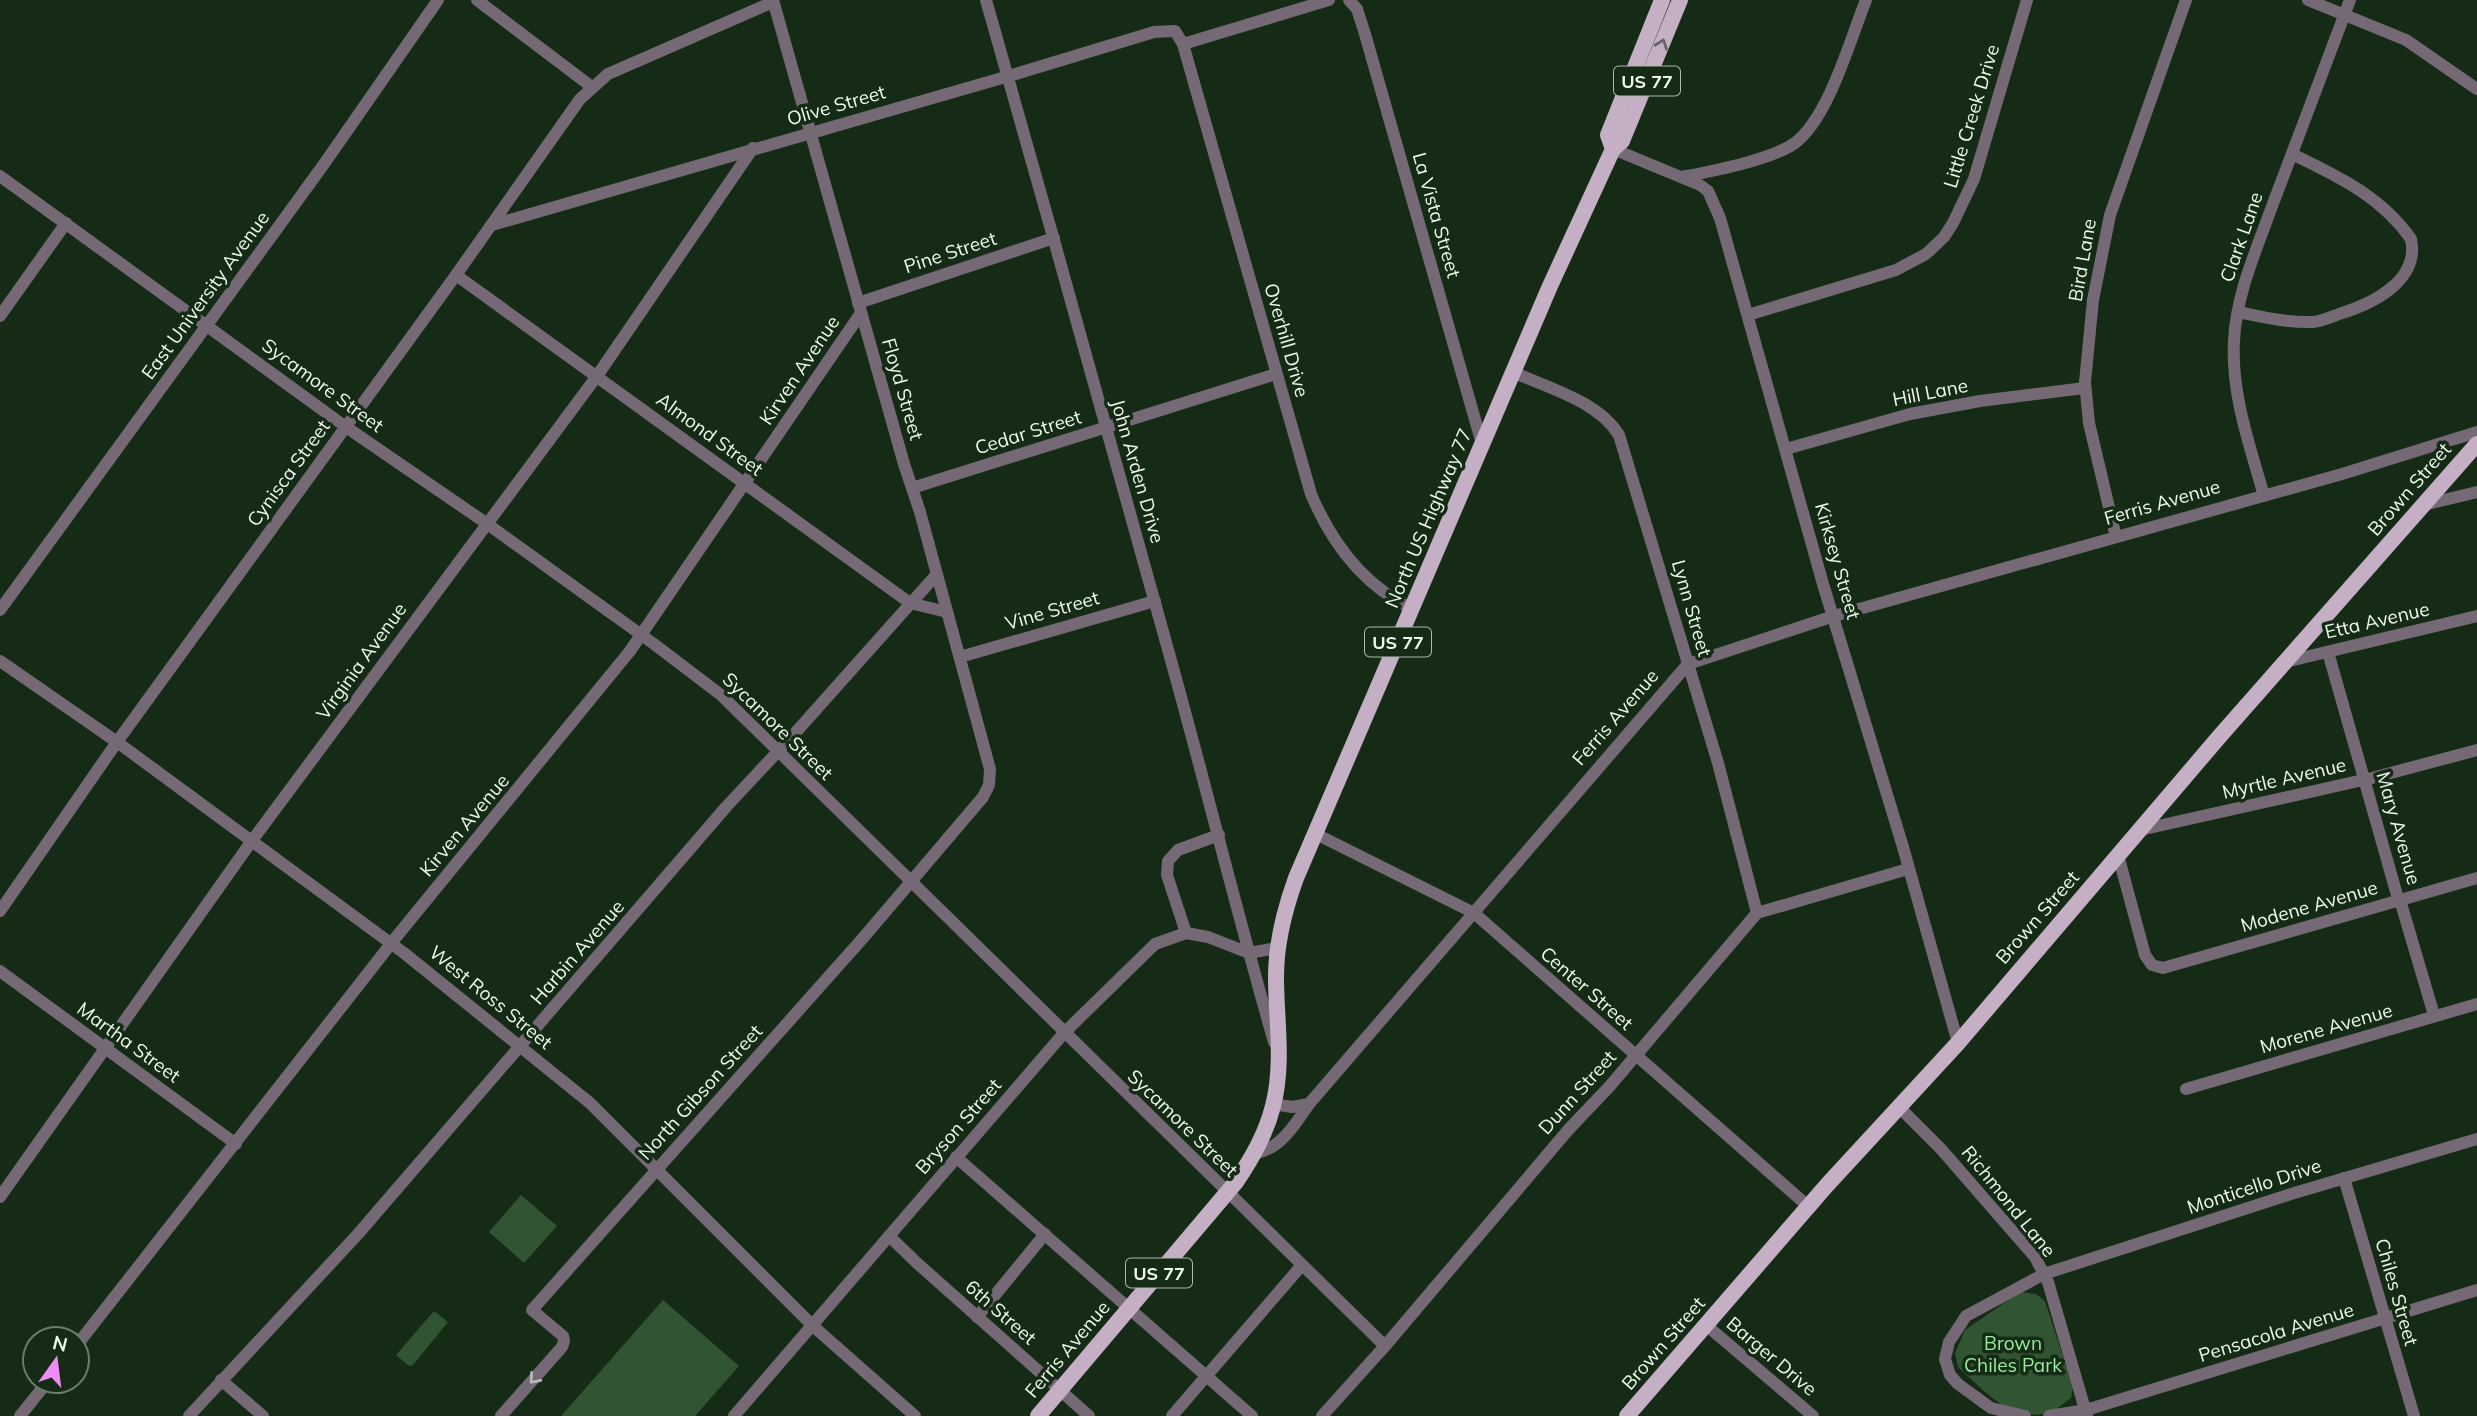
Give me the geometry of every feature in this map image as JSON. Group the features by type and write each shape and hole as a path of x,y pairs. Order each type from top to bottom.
{"main road":[{"name":"North US Highway 77","path":"1613,149 1608,135 1662,0"},
{"name":"North US Highway 77","path":"1255,1153 1273,1104 1279,1058 1278,948 1287,903 1550,286 1613,149 1622,141 1680,0"},
{"name":"Brown Street","path":"1627,1416 1958,1043 2477,443"},
{"name":"Ferris Avenue","path":"1038,1416 1228,1192 1255,1153"}],"street":[{"name":"East University Avenue","path":"0,610 324,164 438,0"},
{"path":"477,0 592,87"},
{"name":"John Arden Drive","path":"986,0 1155,601 1249,953"},
{"path":"1183,44 1329,0"},
{"name":"La Vista Street","path":"1349,0 1357,9 1365,34 1482,444"},
{"path":"1682,177 1735,166 1793,145 1804,135 1817,118 1831,91 1866,0"},
{"name":"Little Creek Drive","path":"1748,315 1896,270 1926,254 1944,237 1954,223 1974,179 2027,0"},
{"name":"Bird Lane","path":"2116,537 2089,424 2085,388 2093,300 2110,215 2186,0"},
{"path":"2308,0 2406,40 2477,89"},
{"name":"Clark Lane","path":"2264,496 2241,412 2236,379 2234,343 2238,312 2252,260 2350,0"},
{"name":"Cynisca Street","path":"0,911 117,742 456,275 580,99 608,74 773,1"},
{"name":"Floyd Street","path":"773,1 960,657 990,769 988,789"},
{"name":"Olive Street","path":"492,225 1154,32 1175,31 1183,44"},
{"name":"Overhill Drive","path":"1183,44 1276,374 1318,512 1352,565 1369,582 1412,609"},
{"name":"Virginia Avenue","path":"0,1197 251,842 597,376 753,148"},
{"name":"Kirksey Street","path":"1613,149 1700,185 1712,198 1833,616 1880,767 1958,1043"},
{"path":"2238,312 2284,321 2316,322 2359,308 2384,295 2411,261 2410,239 2382,206 2340,177 2292,154"},
{"name":"Sycamore Street","path":"0,176 346,426 486,523 721,695 1385,1346"},
{"path":"0,316 66,223"},
{"name":"Pine Street","path":"860,308 1054,238"},
{"name":"Almond Street","path":"456,275 910,603 947,612"},
{"name":"Kirven Avenue","path":"91,1327 392,943 523,785 640,635 745,484 860,308"},
{"name":"Lynn Street","path":"1513,372 1595,410 1614,426 1619,435 1727,794 1757,913"},
{"name":"Cedar Street","path":"912,488 1276,374"},
{"name":"Hill Lane","path":"1786,449 1910,414 1980,401 2085,388"},
{"name":"Ferris Avenue","path":"1255,1153 1272,1148 1688,664 1833,616 2264,496 2477,432"},
{"path":"2423,505 2477,492"},
{"name":"Harbin Avenue","path":"189,1416 358,1234 726,807 937,574"},
{"name":"Vine Street","path":"960,657 1155,601"},
{"name":"Etta Avenue","path":"2285,662 2477,616"},
{"name":"Mary Avenue","path":"2328,652 2434,1015"},
{"name":"West Ross Street","path":"0,661 117,742 392,943 522,1046 590,1103 813,1326 915,1416"},
{"name":"Myrtle Avenue","path":"2140,830 2365,779 2477,750"},
{"name":"North Gibson Street","path":"501,1416 562,1347 564,1341 562,1336 532,1311 910,882 988,789"},
{"name":"Center Street","path":"1316,834 1474,913 1810,1207"},
{"path":"1219,835 1178,850 1168,861 1167,875 1186,933 1230,944 1249,953 1278,948"},
{"name":"Modene Avenue","path":"2118,855 2141,945 2152,965 2163,968 2477,878"},
{"path":"1757,913 1908,869"},
{"name":"Dunn Street","path":"1322,1416 1757,913"},
{"name":"Bryson Street","path":"739,1414 1064,1033 1155,944 1186,933"},
{"path":"1249,953 1279,1058"},
{"name":"Martha Street","path":"0,971 236,1144"},
{"name":"Morene Avenue","path":"2186,1089 2477,1004"},
{"path":"1273,1104 1292,1107 1309,1104"},
{"name":"Richmond Lane","path":"1899,1107 1941,1149 2035,1257 2054,1300 2086,1413"},
{"name":"Monticello Drive","path":"2025,1416 1990,1408 1950,1375 1945,1359 1949,1342 1966,1316 2044,1274 2344,1178 2362,1175 2477,1139"},
{"path":"956,1157 1252,1416"},
{"name":"Chiles Street","path":"2344,1178 2414,1416"},
{"path":"978,1317 1045,1234"},
{"name":"6th Street","path":"889,1236 1089,1416"},
{"path":"1172,1416 1303,1265"},
{"name":"Pensacola Avenue","path":"2049,1416 2086,1413 2477,1290"},
{"name":"Barger Drive","path":"1706,1325 1813,1416"},
{"path":"221,1380 264,1416"},
{"path":"20,1416 37,1395"}],"green space":[{"path":"521,1195 557,1226 524,1263 489,1232"},
{"name":"Brown Chiles Park","path":"2020,1292 2036,1294 2045,1301 2073,1387 2071,1398 2054,1411 2037,1415 2011,1412 1958,1367 1955,1353 1965,1330"},
{"path":"663,1300 739,1366 695,1416 561,1416"},
{"path":"434,1311 448,1322 413,1365 409,1366 396,1355"}]}
